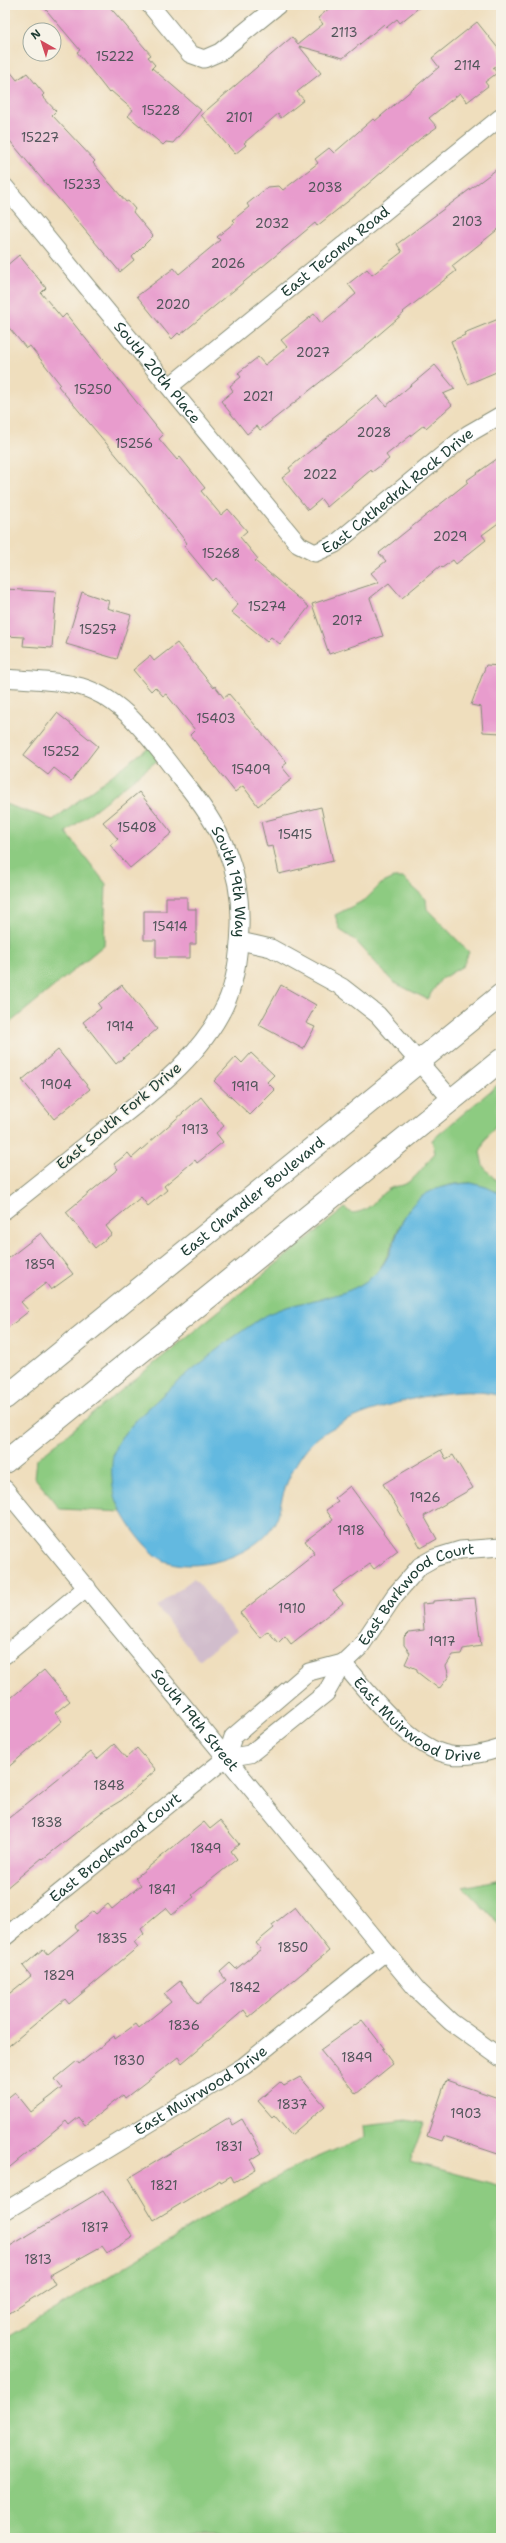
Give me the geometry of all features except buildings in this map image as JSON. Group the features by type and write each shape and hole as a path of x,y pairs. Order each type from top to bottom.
{"main road":[{"name":"East Chandler Boulevard","path":"5,1398 501,995"},
{"path":"5,1462 501,1060"}],"street":[{"path":"150,5 190,54 204,59 220,52 278,5"},
{"name":"East Tecoma Road","path":"170,386 501,117"},
{"name":"South 20th Place","path":"5,187 170,386 299,545 315,553"},
{"name":"East Cathedral Rock Drive","path":"315,553 335,544 468,434 501,416"},
{"name":"South 19th Way","path":"5,678 74,685 100,695 127,713 191,791 224,840 234,867 241,902 240,942 271,948 342,986 378,1015 451,1099"},
{"name":"East South Fork Drive","path":"5,1210 165,1082 197,1048 225,1005 235,972 240,942"},
{"name":"South 19th Street","path":"5,1489 418,1991 451,2022 501,2058"},
{"name":"East Barkwood Court","path":"343,1663 309,1672 233,1737 226,1758 250,1754 326,1693 343,1663 360,1647 395,1595 420,1566 434,1558 460,1550 501,1547"},
{"path":"5,1655 87,1587"},
{"name":"East Muirwood Drive","path":"343,1663 361,1685 409,1733 430,1748 450,1755 483,1754 501,1748"},
{"name":"East Brookwood Court","path":"5,1937 226,1758"},
{"name":"East Muirwood Drive","path":"5,2211 244,2066 385,1952"}],"shaded area":[{"path":"194,1578 236,1631 199,1660 157,1607"}],"green space":[{"path":"153,744 163,756 66,832 106,884 104,945 5,1027 5,804 53,820"},
{"path":"394,878 403,878 426,899 427,909 469,952 463,966 441,979 427,999 393,982 355,940 340,930 335,915 365,900 381,884"},
{"path":"501,1082 501,1119 486,1138 480,1152 483,1166 501,1186 501,1193 470,1183 449,1185 429,1193 416,1202 400,1225 384,1261 377,1272 366,1282 355,1288 333,1296 285,1308 260,1320 215,1352 143,1413 127,1431 117,1444 116,1448 118,1504 123,1512 60,1509 35,1478 37,1459 345,1208 351,1213 364,1210 389,1189 401,1186 411,1180 435,1153 432,1140"},
{"path":"501,1879 501,1926 463,1887"},
{"path":"407,2120 424,2123 410,2161 501,2186 501,2538 5,2538 5,2339 227,2205 295,2167 365,2137 364,2125"}],"water":[{"path":"471,1183 486,1187 501,1194 501,1396 476,1392 457,1392 411,1399 386,1406 339,1424 320,1436 307,1448 295,1466 286,1485 277,1518 270,1530 259,1541 230,1557 214,1562 197,1565 182,1565 161,1559 146,1546 127,1521 114,1492 112,1460 116,1446 125,1433 163,1394 214,1352 258,1320 284,1308 332,1296 355,1288 365,1282 380,1269 389,1254 402,1222 410,1208 423,1196 442,1187"}]}
